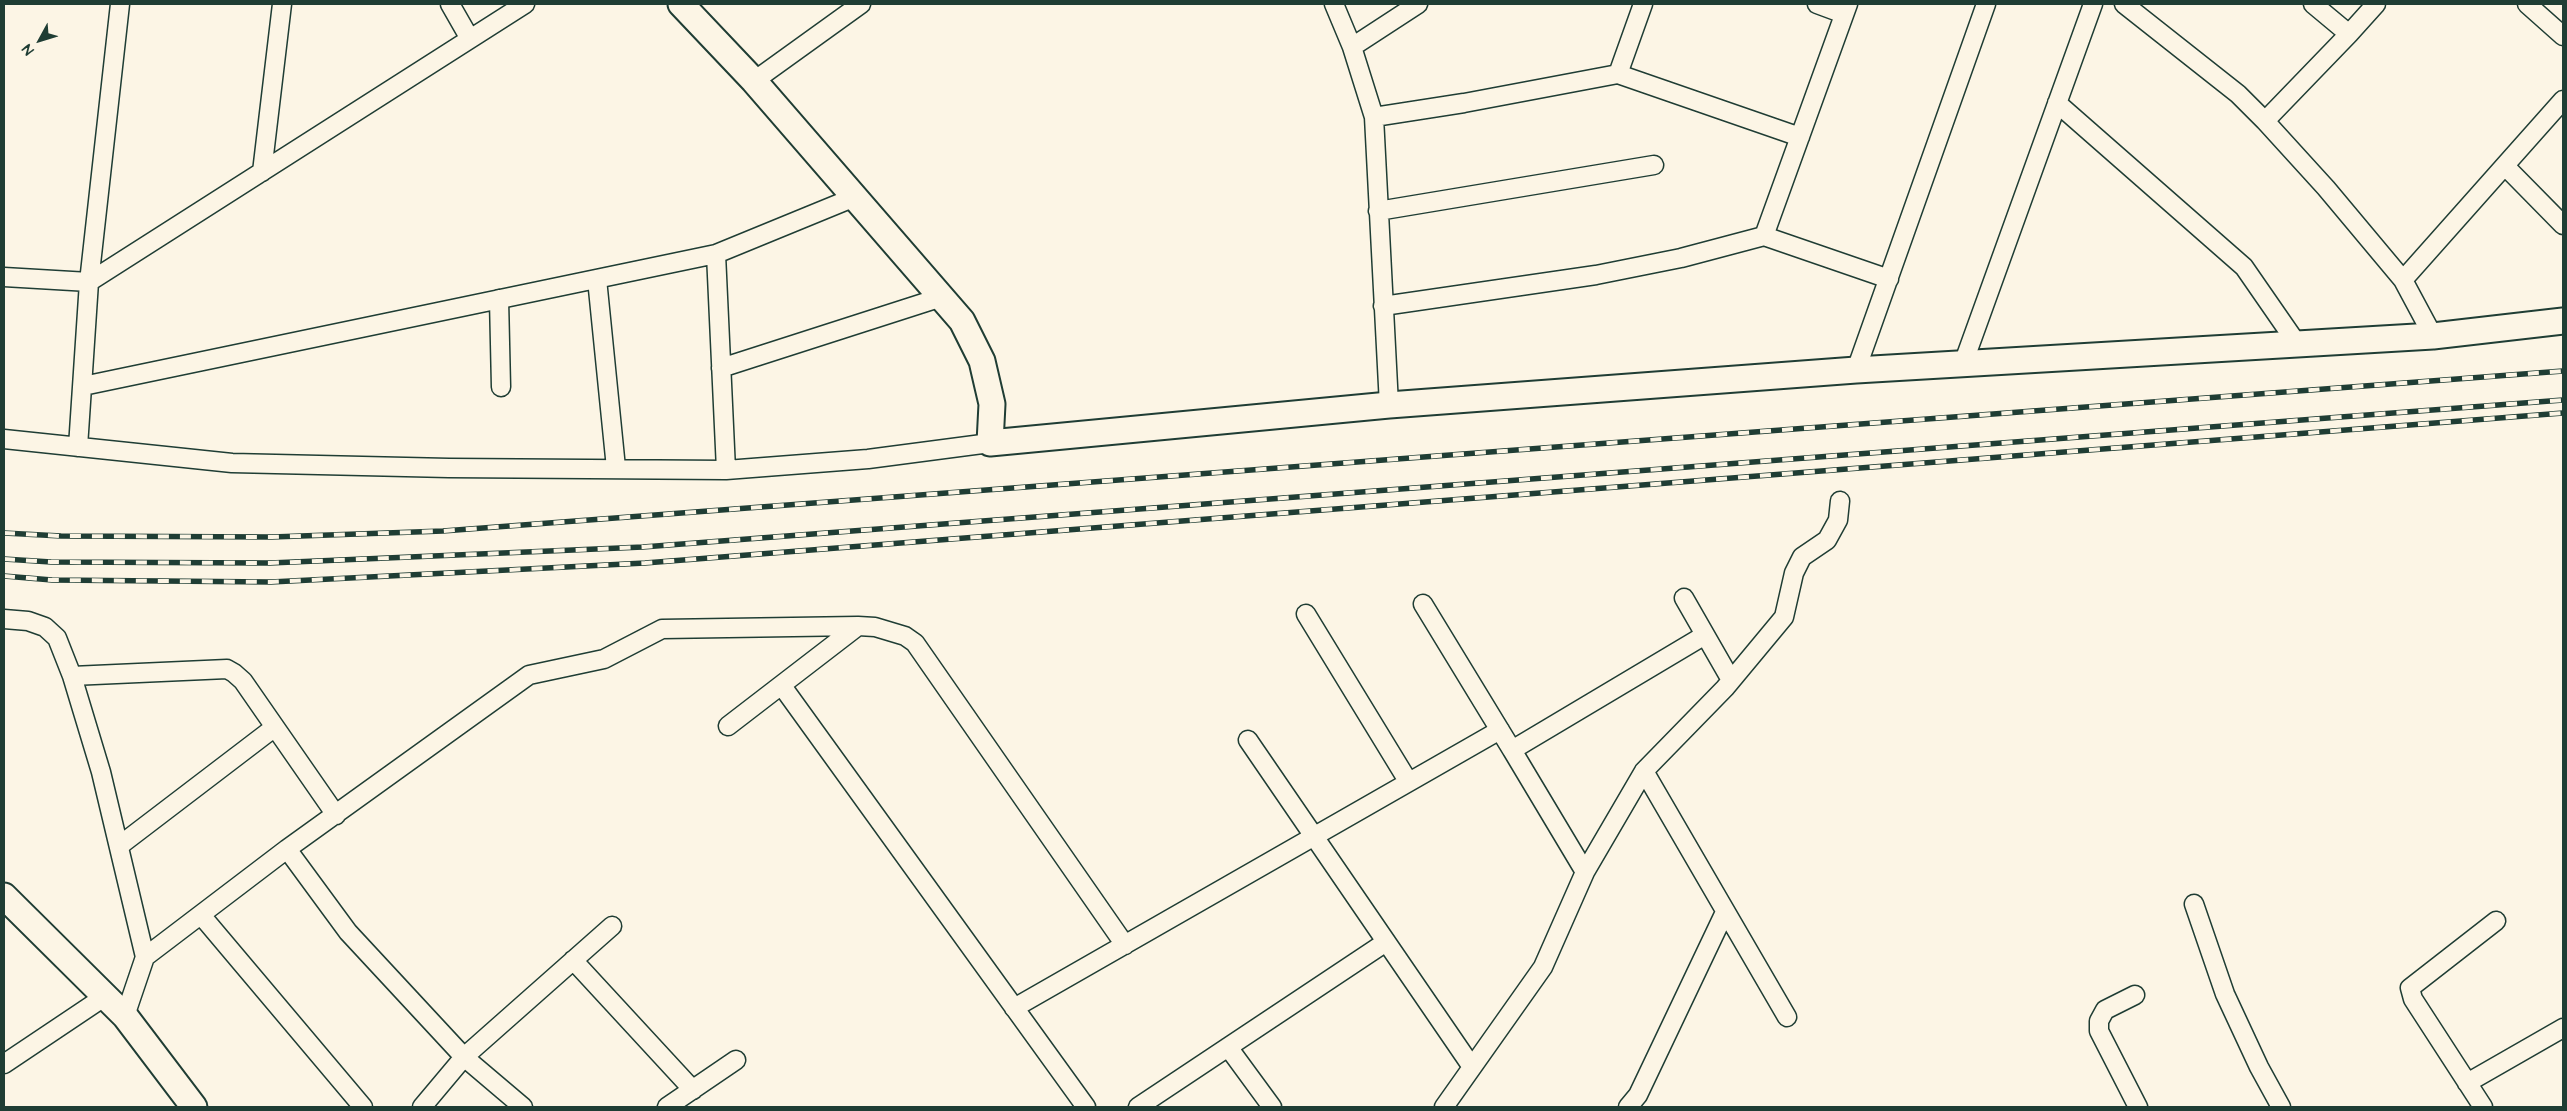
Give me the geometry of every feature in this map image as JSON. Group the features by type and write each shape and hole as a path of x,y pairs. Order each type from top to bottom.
{"street":[{"path":"78,447 88,282 120,4"},
{"path":"262,172 282,4"},
{"path":"450,4 470,39"},
{"path":"4,277 88,282 525,4"},
{"path":"681,4 754,81 962,320 982,361 992,404 990,443"},
{"path":"1334,4 1352,47 1374,117 1388,405"},
{"path":"1352,47 1418,4"},
{"path":"1618,74 1643,4"},
{"path":"1764,236 1846,9 1817,4"},
{"path":"1856,370 1986,4"},
{"path":"1963,364 2093,4"},
{"path":"2124,4 2238,94 2265,121 2326,188 2403,280 2433,336"},
{"path":"2313,4 2350,34"},
{"path":"2265,121 2350,34 2376,4"},
{"path":"2527,4 2563,36"},
{"path":"754,81 852,6"},
{"path":"1374,117 1464,104 1618,74 1800,137"},
{"path":"2403,280 2563,100"},
{"path":"2057,103 2244,267 2298,345"},
{"path":"1378,211 1654,165"},
{"path":"2505,166 2563,225"},
{"path":"83,386 716,254 855,197"},
{"path":"1383,306 1596,275 1680,258 1764,236 1889,279"},
{"path":"716,254 726,470"},
{"path":"597,279 616,468"},
{"path":"721,368 942,297"},
{"path":"499,299 502,387"},
{"path":"4,439 232,463 449,468 726,470 868,459 990,443 1388,405 1856,370 2433,336 2563,321"},
{"path":"1444,1107 1543,967 1585,872 1644,771 1731,680 1784,617 1794,573 1802,557 1827,540 1838,520 1840,501"},
{"path":"1684,598 1731,680"},
{"path":"1423,604 1585,872"},
{"path":"1306,614 1408,781"},
{"path":"4,619 28,621 45,627 57,638 72,676 101,772 145,957 125,1016"},
{"path":"728,726 858,626"},
{"path":"145,957 287,849 529,675 604,659 662,629 858,626 893,631 905,636 915,644 1125,945"},
{"path":"1512,750 1705,635"},
{"path":"72,676 226,669 242,681 336,815"},
{"path":"782,686 1086,1107"},
{"path":"119,846 275,727"},
{"path":"1014,1008 1500,730"},
{"path":"1248,740 1472,1067"},
{"path":"1644,771 1786,1017"},
{"path":"287,849 348,932 464,1057 523,1107"},
{"path":"4,896 125,1016 194,1107"},
{"path":"2194,904 2225,994 2259,1067 2281,1107"},
{"path":"1628,1107 1638,1095 1725,912"},
{"path":"201,915 363,1107"},
{"path":"2483,1107 2413,999 2410,988 2496,921"},
{"path":"422,1107 464,1057 612,926"},
{"path":"1138,1107 1386,942"},
{"path":"573,960 693,1090"},
{"path":"2135,995 2105,1010 2098,1021 2099,1031 2138,1107"},
{"path":"4,1064 104,997"},
{"path":"2467,1082 2563,1028"},
{"path":"1228,1047 1272,1107"},
{"path":"667,1107 736,1060"}],"railway":[{"path":"4,533 61,536 272,537 443,531 2563,371"},
{"path":"4,559 51,562 270,563 643,547 2563,400"},
{"path":"4,576 52,580 271,582 645,563 2563,413"}]}
